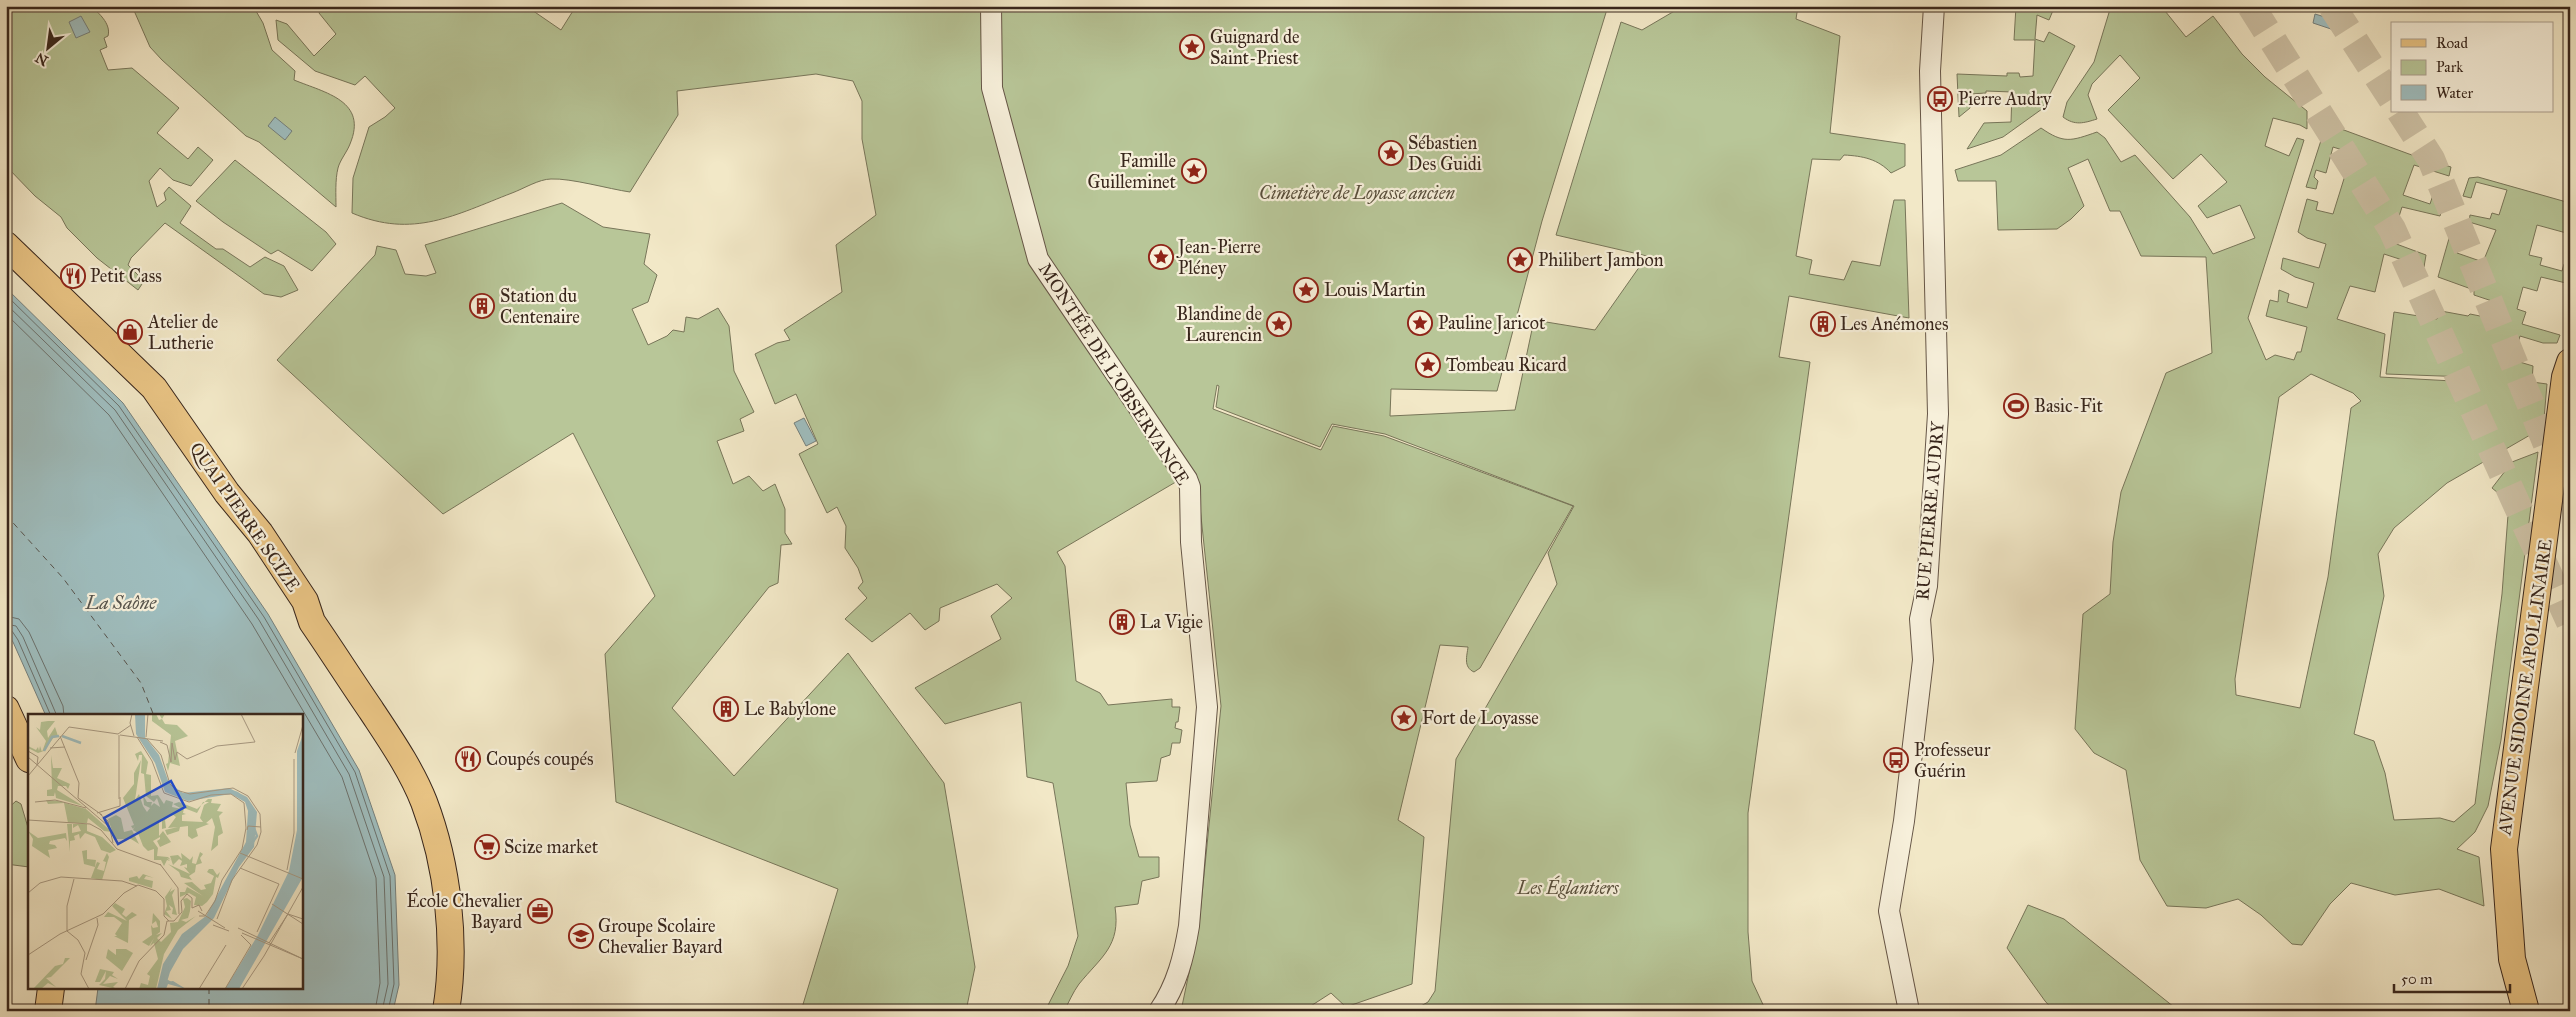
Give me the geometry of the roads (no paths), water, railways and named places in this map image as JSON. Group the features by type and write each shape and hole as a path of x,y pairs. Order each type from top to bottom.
{"main road":[{"name":"QUAI PIERRE SCIZE","path":"6,245 154,388 226,493 260,533 305,601 312,622 398,751 423,801 435,838 444,885 450,969 446,1011"},
{"name":"AVENUE SIDOINE APOLLINAIRE","path":"2526,1011 2512,959 2504,849 2565,377 2570,362"},
{"path":"6,710 28,757"},
{"path":"48,1011 51,990"}],"street":[{"name":"MONTÉE DE L'OBSERVANCE","path":"991,6 992,88 1038,259 1188,479 1190,487 1191,542 1207,707 1189,926 1182,962 1172,989 1159,1011"},
{"name":"RUE PIERRE AUDRY","path":"1909,1011 1889,911 1904,821 1923,660 1920,619 1928,586 1938,414 1930,71 1934,6"}],"water":[{"path":"2315,14 2335,20 2331,29 2313,23"},
{"path":"81,16 90,32 76,38 69,22"},
{"path":"275,117 292,131 285,140 268,126"},
{"name":"La Saône","path":"6,288 123,403 268,614 359,770 395,875 399,985 393,1011 95,1011 98,990 302,990 302,714 45,714 13,642 6,632"},
{"path":"804,418 816,441 806,446 794,423"}],"tunnel":[{"path":"2251,6 2392,229 2570,622"},
{"path":"2332,6 2391,97"},
{"path":"2401,112 2431,159 2570,501"}],"place":[{"name":"Guignard de Saint-Priest","path":"1192,47"},
{"name":"Pierre Audry","path":"1940,99"},
{"name":"Sébastien Des Guidi","path":"1391,153"},
{"name":"Famille Guilleminet","path":"1194,171"},
{"name":"Jean-Pierre Pléney","path":"1161,257"},
{"name":"Philibert Jambon","path":"1520,260"},
{"name":"Petit Cass","path":"73,276"},
{"name":"Louis Martin","path":"1306,290"},
{"name":"Station du Centenaire","path":"482,306"},
{"name":"Pauline Jaricot","path":"1420,323"},
{"name":"Blandine de Laurencin","path":"1279,324"},
{"name":"Les Anémones","path":"1823,324"},
{"name":"Atelier de Lutherie","path":"130,332"},
{"name":"Tombeau Ricard","path":"1428,365"},
{"name":"Basic-Fit","path":"2016,406"},
{"name":"La Vigie","path":"1122,622"},
{"name":"Le Babylone","path":"726,709"},
{"name":"Fort de Loyasse","path":"1404,718"},
{"name":"Coupés coupés","path":"468,759"},
{"name":"Professeur Guérin","path":"1896,760"},
{"name":"Scize market","path":"487,847"},
{"name":"École Chevalier Bayard","path":"540,911"},
{"name":"Groupe Scolaire Chevalier Bayard","path":"581,936"}],"park label":[{"name":"Cimetière de Loyasse ancien","path":"1357,193"},
{"name":"Les Églantiers","path":"1568,888"}]}
